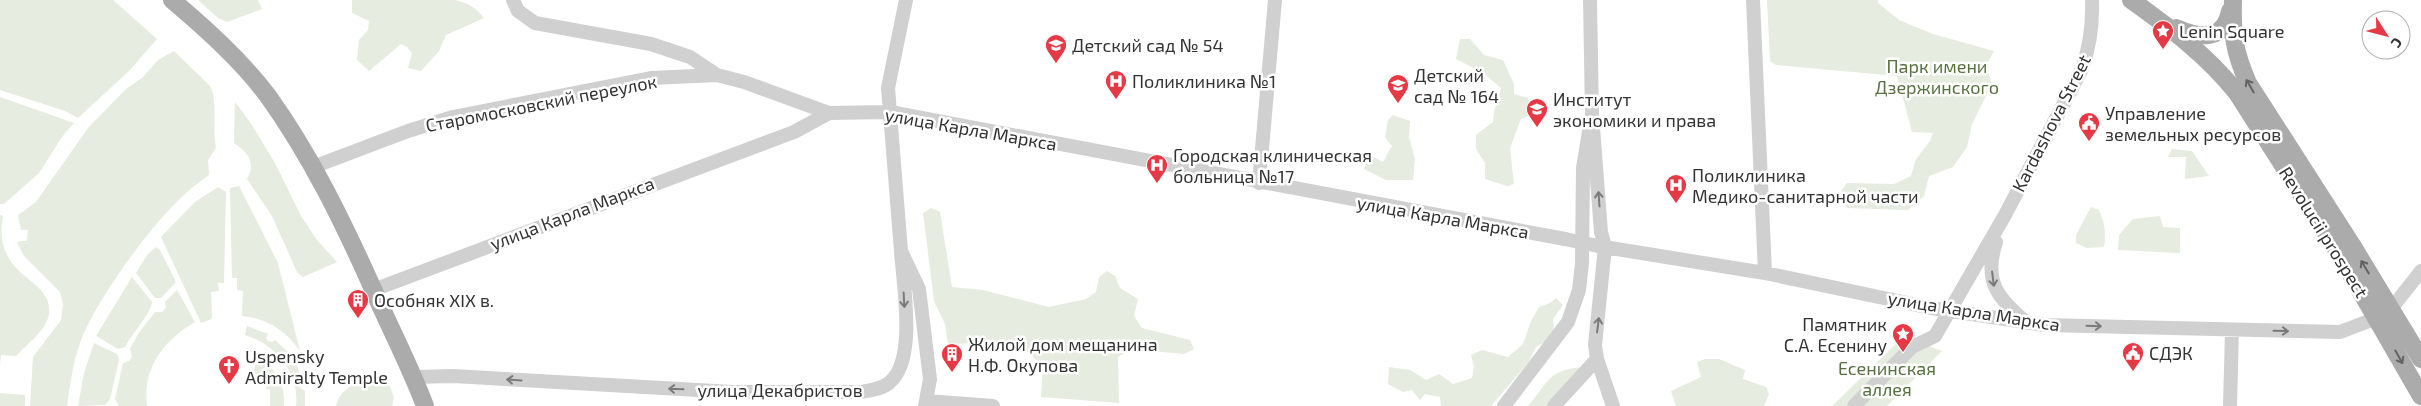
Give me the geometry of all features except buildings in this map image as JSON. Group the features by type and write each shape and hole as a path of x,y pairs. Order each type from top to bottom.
{"main road":[{"path":"172,0 226,50 266,95 313,167 342,220 414,377 425,406"},
{"path":"2131,0 2164,24 2191,34 2204,36 2215,33 2223,28 2228,19 2233,0"},
{"name":"Revolucii prospect","path":"2233,0 2232,33 2237,58 2248,83 2384,313 2421,396"},
{"name":"Revolucii prospect","path":"2164,24 2220,72 2384,313 2421,359"}],"street":[{"path":"513,0 518,11 535,23 651,44 690,57 717,75 829,113"},
{"name":"улица Декабристов","path":"414,377 453,376 733,392 862,392 877,389 890,382 899,370 906,344 888,88 906,0"},
{"path":"1259,183 1276,0"},
{"path":"1590,0 1592,114 1602,232 1595,345 1597,359 1613,406"},
{"path":"1753,0 1765,273"},
{"name":"Kardashova Street","path":"1854,406 1912,347 1935,336 1950,311 2005,215 2082,70 2088,51 2092,27 2092,0"},
{"name":"Старомосковский переулок","path":"313,167 408,131 453,117 651,78 717,75"},
{"name":"улица Карла Маркса","path":"373,290 794,132 829,113 890,112 1565,240 1765,273 1950,311 2028,323 2232,331 2340,332 2384,313"},
{"path":"1504,406 1568,322 1579,290 1582,263 1583,168 1592,114"},
{"name":"Kardashova Street","path":"2005,215 1991,258 1994,289 2005,304 2028,323"},
{"path":"901,252 918,289 930,379 926,403 993,406"},
{"path":"2384,313 2421,271"},
{"path":"2230,406 2232,331"},
{"path":"1554,406 1597,359"}],"green space":[{"path":"0,0 113,0 157,39 129,71 78,118 65,111 0,90"},
{"path":"198,0 258,0 262,9 227,22 218,18"},
{"path":"352,0 455,0 471,6 484,18 446,35 439,51 421,71 408,68 412,53 401,44 369,71 357,60 359,40 368,30 369,21 352,13"},
{"name":"Парк имени Дзержинского","path":"1767,0 1878,0 1878,3 1899,20 1933,34 1994,51 1983,72 1989,74 1992,84 1972,124 1967,147 1953,167 1929,176 1924,196 1908,210 1847,208 1841,191 1847,183 1894,184 1911,176 1916,159 1930,141 1933,133 1912,132 1897,76 1776,65 1770,61"},
{"path":"1460,39 1470,39 1484,55 1503,60 1514,84 1514,94 1528,98 1533,114 1521,119 1510,148 1514,184 1507,186 1485,179 1485,163 1476,149 1476,135 1493,122 1501,88 1483,73 1456,59"},
{"path":"174,51 210,86 214,99 216,148 208,160 209,175 188,191 157,224 141,243 98,306 80,343 72,374 67,406 30,406 33,357 61,320 63,305 60,292 25,257 17,243 27,241 28,230 21,230 18,215 36,202 88,128 126,89 143,77 158,60"},
{"path":"0,97 74,123 62,137 39,173 4,204 0,204"},
{"path":"235,102 252,125 276,165 301,216 317,240 337,262 303,277 297,272 272,216 247,179 251,163 243,150 234,143"},
{"path":"1393,115 1410,121 1409,137 1415,159 1413,180 1386,180 1364,169 1369,155 1383,162 1392,146 1385,137 1388,120"},
{"path":"2172,149 2192,151 2209,176 2185,179 2186,157 2168,157"},
{"path":"239,186 278,263 300,351 282,331 260,320 242,316 243,291 237,290 237,278 232,278 230,188"},
{"path":"218,187 226,192 224,283 218,283 219,291 211,292 212,319 201,323 161,237 195,202"},
{"path":"2091,207 2099,210 2103,219 2104,247 2087,248 2076,243 2076,235"},
{"path":"931,208 940,212 952,287 983,290 1049,307 1086,299 1096,292 1099,277 1107,271 1115,276 1120,288 1138,299 1134,316 1142,328 1190,340 1194,349 1184,354 1131,349 1118,357 1119,403 1041,397 1043,365 1022,348 996,343 948,344 945,324 934,301 923,213"},
{"path":"0,215 3,216 2,240 8,257 44,293 49,309 46,323 39,333 16,356 1,355 0,366"},
{"path":"2160,216 2163,227 2180,228 2180,253 2118,250 2119,235 2133,219"},
{"path":"156,247 160,250 176,282 161,298 155,298 136,273 147,255"},
{"path":"132,277 152,302 149,312 125,347 118,349 96,336"},
{"path":"177,290 195,322 174,337 157,356 148,379 146,392 147,406 119,406 115,399 123,363 129,361 132,357 130,349 138,334 155,312 162,312 166,308 165,302"},
{"path":"1556,298 1563,305 1553,319 1554,329 1547,341 1536,347 1528,363 1491,406 1441,406 1440,397 1425,394 1420,400 1412,390 1403,392 1388,384 1389,367 1410,370 1426,380 1439,374 1453,384 1472,378 1474,367 1471,355 1482,350 1508,357 1523,344 1531,321 1539,307 1550,303"},
{"path":"247,326 268,334 266,338 268,341 272,342 275,340 290,354 289,361 296,363 303,383 300,388 305,391 305,406 296,406 294,382 290,371 266,345 245,335"},
{"name":"Есенинская аллея","path":"1903,337 1942,351 1887,406 1832,406"},
{"path":"94,343 117,354 119,360 110,399 105,405 78,406 84,373"},
{"path":"258,354 278,377 283,391 284,406 270,406 270,389 266,389 267,383 263,383 262,378 258,378 258,374 253,374"},
{"path":"1705,359 1719,359 1745,370 1743,379 1766,387 1769,394 1764,406 1676,406 1671,391 1701,377 1697,362"},
{"path":"1583,367 1549,406 1528,406 1555,374"},
{"path":"384,372 394,397 392,406 336,406 348,388 362,380"},
{"path":"0,393 25,395 25,406 0,406"}],"place":[{"name":"Lenin Square","path":"2163,50"},
{"name":"Детский сад № 54","path":"1056,64"},
{"name":"Поликлиника №1","path":"1116,100"},
{"name":"Детский сад № 164","path":"1398,104"},
{"name":"Институт экономики и права","path":"1537,128"},
{"name":"Управление земельных ресурсов","path":"2089,142"},
{"name":"Городская клиническая больница №17","path":"1157,184"},
{"name":"Поликлиника Медико-санитарной части","path":"1676,204"},
{"name":"Особняк XIX в.","path":"358,319"},
{"name":"Памятник С.А. Есенину","path":"1903,353"},
{"name":"СДЭК","path":"2133,372"},
{"name":"Жилой дом мещанина Н.Ф. Окупова","path":"952,373"},
{"name":"Uspensky Admiralty Temple","path":"229,385"}]}
